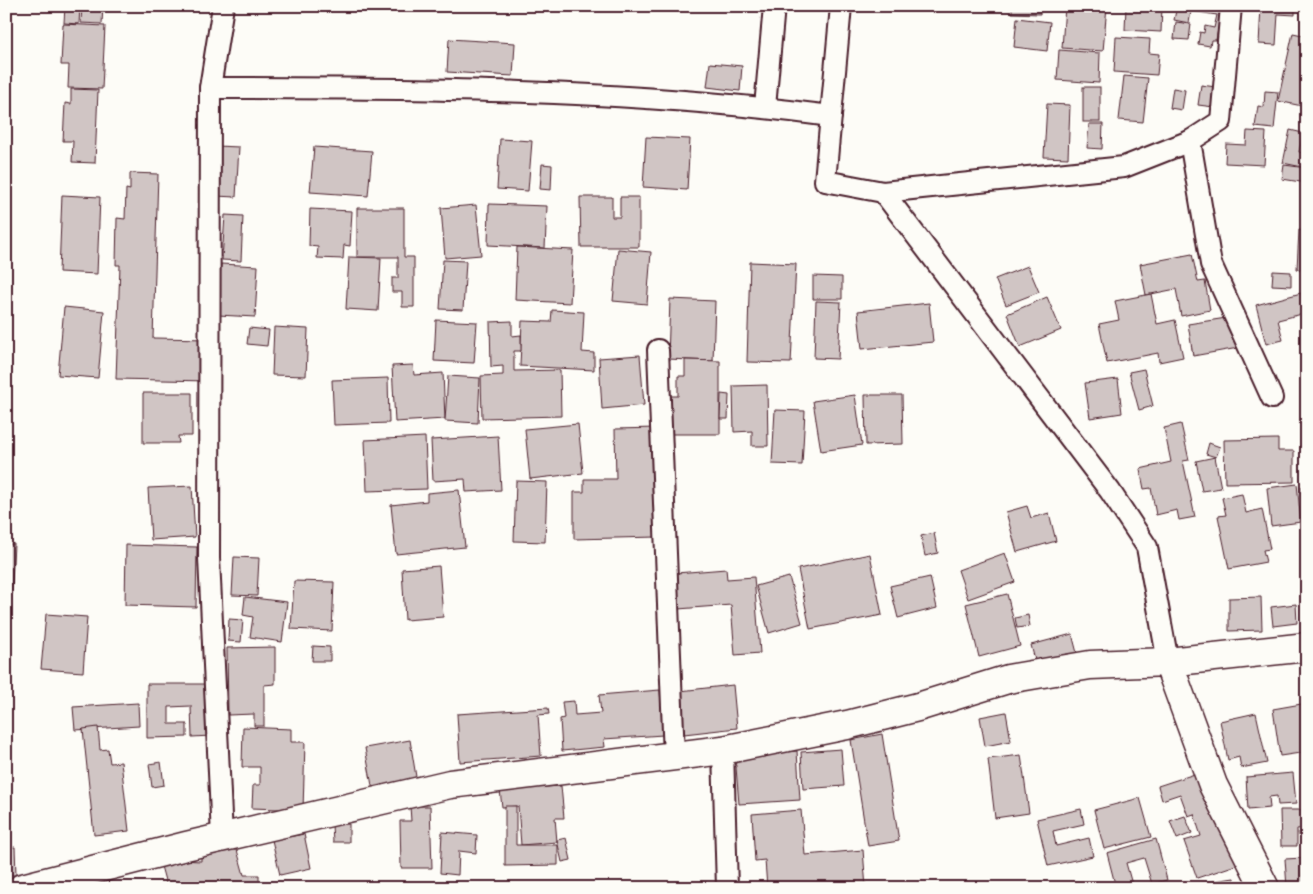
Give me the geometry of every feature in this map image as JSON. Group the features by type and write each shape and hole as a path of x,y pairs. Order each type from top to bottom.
{"street":[{"path":"222,837 209,558 210,88 223,6"},
{"path":"765,107 774,6"},
{"path":"841,6 825,181 883,192 1124,167 1190,140 1221,121 1231,6"},
{"path":"210,88 464,89 765,107 831,116"},
{"path":"1190,140 1211,264 1272,398"},
{"path":"883,192 1110,491 1147,547 1168,662 1213,785 1265,888"},
{"path":"658,350 674,757"},
{"path":"22,888 222,837 450,784 724,750 847,725 909,709 1008,679 1090,665 1168,662 1307,647"},
{"path":"724,750 727,888"}],"building":[{"path":"65,6 80,6 79,24 64,23"},
{"path":"82,6 103,6 102,24 81,23"},
{"path":"1012,6 1040,6 1040,14 1012,13"},
{"path":"1065,6 1107,6 1103,51 1062,48"},
{"path":"1126,6 1162,6 1161,32 1125,30"},
{"path":"1177,6 1222,6 1216,40 1211,40 1210,46 1198,44 1200,32 1204,33 1205,26 1214,28 1217,15 1191,11 1189,23 1174,20"},
{"path":"1261,6 1295,6 1295,15 1278,14 1276,45 1259,44"},
{"path":"1017,18 1050,22 1047,51 1014,47"},
{"path":"1176,22 1191,24 1189,40 1174,39"},
{"path":"63,24 105,26 102,89 68,88 69,65 61,65"},
{"path":"1293,33 1307,36 1307,107 1278,101"},
{"path":"1116,37 1150,39 1149,53 1159,54 1157,75 1114,72"},
{"path":"449,39 515,43 513,76 447,72"},
{"path":"1059,50 1100,53 1099,83 1057,80"},
{"path":"710,63 742,66 740,91 707,87"},
{"path":"1124,76 1148,78 1143,122 1119,120"},
{"path":"1201,85 1216,87 1214,107 1198,105"},
{"path":"1083,87 1100,87 1100,122 1083,122"},
{"path":"1173,88 1185,90 1182,110 1170,108"},
{"path":"71,89 98,90 95,163 72,162 73,141 63,141 65,103 71,104"},
{"path":"1265,91 1278,92 1274,129 1255,127 1258,106 1264,107"},
{"path":"1047,104 1070,105 1068,158 1044,157"},
{"path":"1089,124 1103,124 1102,149 1087,148"},
{"path":"1290,130 1303,133 1299,152 1307,154 1307,168 1283,163"},
{"path":"1247,131 1266,132 1264,165 1225,163 1226,144 1246,145"},
{"path":"646,137 690,139 687,190 643,187"},
{"path":"500,139 532,141 528,191 497,189"},
{"path":"217,146 239,147 236,197 215,196"},
{"path":"314,147 372,151 368,196 310,192"},
{"path":"542,164 552,165 551,190 540,189"},
{"path":"1284,165 1307,168 1307,183 1282,179"},
{"path":"130,173 158,174 153,338 209,339 208,381 116,379 120,265 116,265 117,218 125,219 126,189 130,190"},
{"path":"62,195 100,197 97,274 59,272"},
{"path":"580,197 612,197 612,217 620,217 620,197 639,197 639,247 581,247"},
{"path":"489,204 547,206 545,248 488,245"},
{"path":"476,205 481,255 445,258 441,208"},
{"path":"357,208 404,208 404,257 414,257 414,307 402,307 402,292 392,292 392,278 398,278 398,257 357,257"},
{"path":"310,209 352,211 350,246 344,245 343,259 317,258 318,247 309,246"},
{"path":"225,215 243,216 241,261 222,260"},
{"path":"1299,230 1307,231 1307,270 1297,269"},
{"path":"517,247 573,250 570,303 515,300"},
{"path":"618,249 651,252 647,304 613,301"},
{"path":"1192,254 1198,282 1205,281 1210,310 1181,316 1176,289 1146,295 1140,264"},
{"path":"349,257 381,258 378,311 346,309"},
{"path":"443,260 466,261 463,310 440,309"},
{"path":"750,262 796,264 791,363 747,362"},
{"path":"221,264 258,266 255,317 218,315"},
{"path":"1028,266 1039,292 1006,305 995,279"},
{"path":"1273,271 1291,272 1291,286 1272,285"},
{"path":"813,276 842,277 842,299 813,299"},
{"path":"1304,285 1307,285 1307,298 1303,298"},
{"path":"1301,293 1306,313 1278,320 1283,340 1266,344 1256,305"},
{"path":"1151,294 1157,324 1175,320 1183,357 1159,362 1158,353 1107,363 1099,324 1119,320 1115,301"},
{"path":"1047,297 1061,330 1020,347 1007,314"},
{"path":"670,299 715,301 713,361 668,359"},
{"path":"816,301 841,302 838,359 814,358"},
{"path":"929,303 933,342 862,349 858,311"},
{"path":"64,307 104,311 98,378 58,375"},
{"path":"552,310 584,312 582,352 594,353 594,370 520,366 522,321 551,322"},
{"path":"1239,316 1244,347 1193,356 1188,324"},
{"path":"436,320 477,322 474,363 434,361"},
{"path":"512,321 512,336 521,335 521,351 514,351 514,371 560,370 561,416 482,418 481,376 503,375 503,366 491,367 490,322"},
{"path":"274,327 308,329 306,376 272,375"},
{"path":"249,328 269,330 267,346 247,344"},
{"path":"640,355 644,405 602,409 599,358"},
{"path":"685,360 720,361 720,434 671,434 671,396 678,396 678,376 685,376"},
{"path":"413,365 414,375 443,373 445,419 395,422 392,366"},
{"path":"1144,369 1153,406 1139,410 1129,372"},
{"path":"448,376 480,378 478,423 445,421"},
{"path":"388,378 389,423 334,425 332,380"},
{"path":"1118,379 1122,413 1090,418 1085,383"},
{"path":"767,385 768,446 752,446 752,431 734,432 733,386"},
{"path":"143,393 192,393 192,436 178,436 179,443 143,443"},
{"path":"721,394 729,395 728,419 720,419"},
{"path":"855,395 862,445 821,451 813,401"},
{"path":"865,395 902,395 903,444 866,445"},
{"path":"775,410 805,411 802,465 772,464"},
{"path":"578,424 583,473 530,479 525,429"},
{"path":"1181,424 1189,460 1183,461 1195,517 1179,520 1177,510 1156,515 1151,488 1144,489 1140,469 1171,462 1164,428"},
{"path":"656,428 657,537 574,539 574,492 584,492 584,479 616,479 615,429"},
{"path":"498,436 501,490 466,492 465,479 433,481 431,440"},
{"path":"425,437 427,489 367,491 365,440"},
{"path":"1278,439 1278,451 1294,451 1294,482 1225,483 1224,440"},
{"path":"1209,443 1220,447 1216,457 1206,454"},
{"path":"1215,457 1221,488 1202,491 1196,461"},
{"path":"516,481 547,482 545,542 514,541"},
{"path":"1297,484 1301,522 1271,526 1267,488"},
{"path":"192,486 195,537 151,540 148,488"},
{"path":"1307,486 1307,535 1306,535 1301,487"},
{"path":"459,490 465,547 396,554 391,505 427,501 427,493"},
{"path":"1242,494 1246,513 1262,509 1270,549 1263,550 1266,562 1229,569 1218,516 1226,515 1222,498"},
{"path":"1027,506 1031,518 1049,513 1056,541 1017,552 1006,512"},
{"path":"934,533 938,553 925,556 921,536"},
{"path":"6,544 14,544 11,601 6,600"},
{"path":"126,545 197,547 196,607 125,605"},
{"path":"1005,553 1015,582 968,599 958,570"},
{"path":"870,554 882,615 810,629 798,569"},
{"path":"234,557 259,558 257,596 232,595"},
{"path":"439,566 443,617 405,620 402,569"},
{"path":"726,569 727,579 754,577 760,653 735,655 731,605 678,609 676,573"},
{"path":"789,577 802,623 769,633 756,586"},
{"path":"930,577 937,608 898,618 890,586"},
{"path":"294,581 334,582 332,631 291,629"},
{"path":"1007,594 1020,646 979,657 966,604"},
{"path":"245,597 287,602 282,642 250,637 253,617 243,615"},
{"path":"1261,597 1262,630 1229,631 1229,598"},
{"path":"1296,604 1297,623 1273,626 1271,607"},
{"path":"46,614 87,617 83,672 41,669"},
{"path":"1028,615 1030,626 1017,628 1015,618"},
{"path":"229,619 243,620 241,642 228,641"},
{"path":"1072,634 1077,653 1036,664 1031,645"},
{"path":"313,646 330,647 330,661 312,661"},
{"path":"275,647 275,684 264,685 264,726 254,726 254,714 228,715 227,648"},
{"path":"147,684 211,684 211,736 192,737 191,706 169,707 169,724 187,724 187,737 147,738"},
{"path":"733,685 737,728 684,734 680,691"},
{"path":"660,690 663,735 604,739 605,747 562,751 560,719 564,718 562,702 574,701 575,715 601,713 599,695"},
{"path":"138,703 139,726 75,730 73,707"},
{"path":"1307,703 1307,752 1280,756 1273,709"},
{"path":"548,708 549,714 538,715 541,756 460,762 457,714"},
{"path":"1006,712 1011,741 985,746 980,717"},
{"path":"1256,713 1267,763 1241,768 1239,757 1228,760 1220,721"},
{"path":"98,727 100,750 108,749 110,763 121,762 129,831 94,835 83,729"},
{"path":"243,727 291,729 291,742 305,742 303,810 252,808 253,785 260,785 260,767 242,767"},
{"path":"882,734 899,841 868,846 851,740"},
{"path":"410,740 417,783 373,791 365,748"},
{"path":"841,749 844,786 803,789 801,752"},
{"path":"797,751 800,800 739,804 735,755"},
{"path":"1021,755 1029,813 995,818 988,759"},
{"path":"161,762 164,785 152,787 149,764"},
{"path":"1210,769 1242,863 1197,878 1184,841 1201,836 1194,814 1188,816 1180,794 1162,800 1158,786"},
{"path":"1293,773 1296,804 1278,805 1277,796 1269,797 1270,808 1248,810 1246,777"},
{"path":"561,786 564,818 555,818 557,842 521,845 518,806 502,807 500,790"},
{"path":"1140,798 1151,837 1104,849 1094,810"},
{"path":"410,806 430,806 432,868 401,868 400,821 411,821"},
{"path":"505,806 516,806 516,845 558,845 558,865 505,866"},
{"path":"1081,809 1084,824 1053,831 1056,846 1089,838 1093,856 1048,866 1037,819"},
{"path":"801,810 805,855 863,850 866,888 796,888 796,885 767,888 765,860 755,861 752,814"},
{"path":"1280,810 1307,810 1307,847 1305,828 1297,829 1297,846 1281,846"},
{"path":"1185,816 1192,833 1177,839 1170,821"},
{"path":"349,824 349,842 333,842 332,825"},
{"path":"442,832 477,835 476,853 459,851 458,875 440,873"},
{"path":"304,834 311,868 280,875 272,840"},
{"path":"566,838 571,860 562,862 557,840"},
{"path":"1156,839 1167,880 1152,884 1144,858 1126,863 1133,888 1116,888 1107,853"},
{"path":"15,847 16,875 6,875 6,848"},
{"path":"218,850 237,850 244,875 259,875 259,888 167,888 161,866 179,860 201,861 201,854"},
{"path":"1303,858 1305,888 1287,888 1285,859"},
{"path":"1234,878 1235,884 1266,879 1267,888 1203,888 1202,883"}]}
